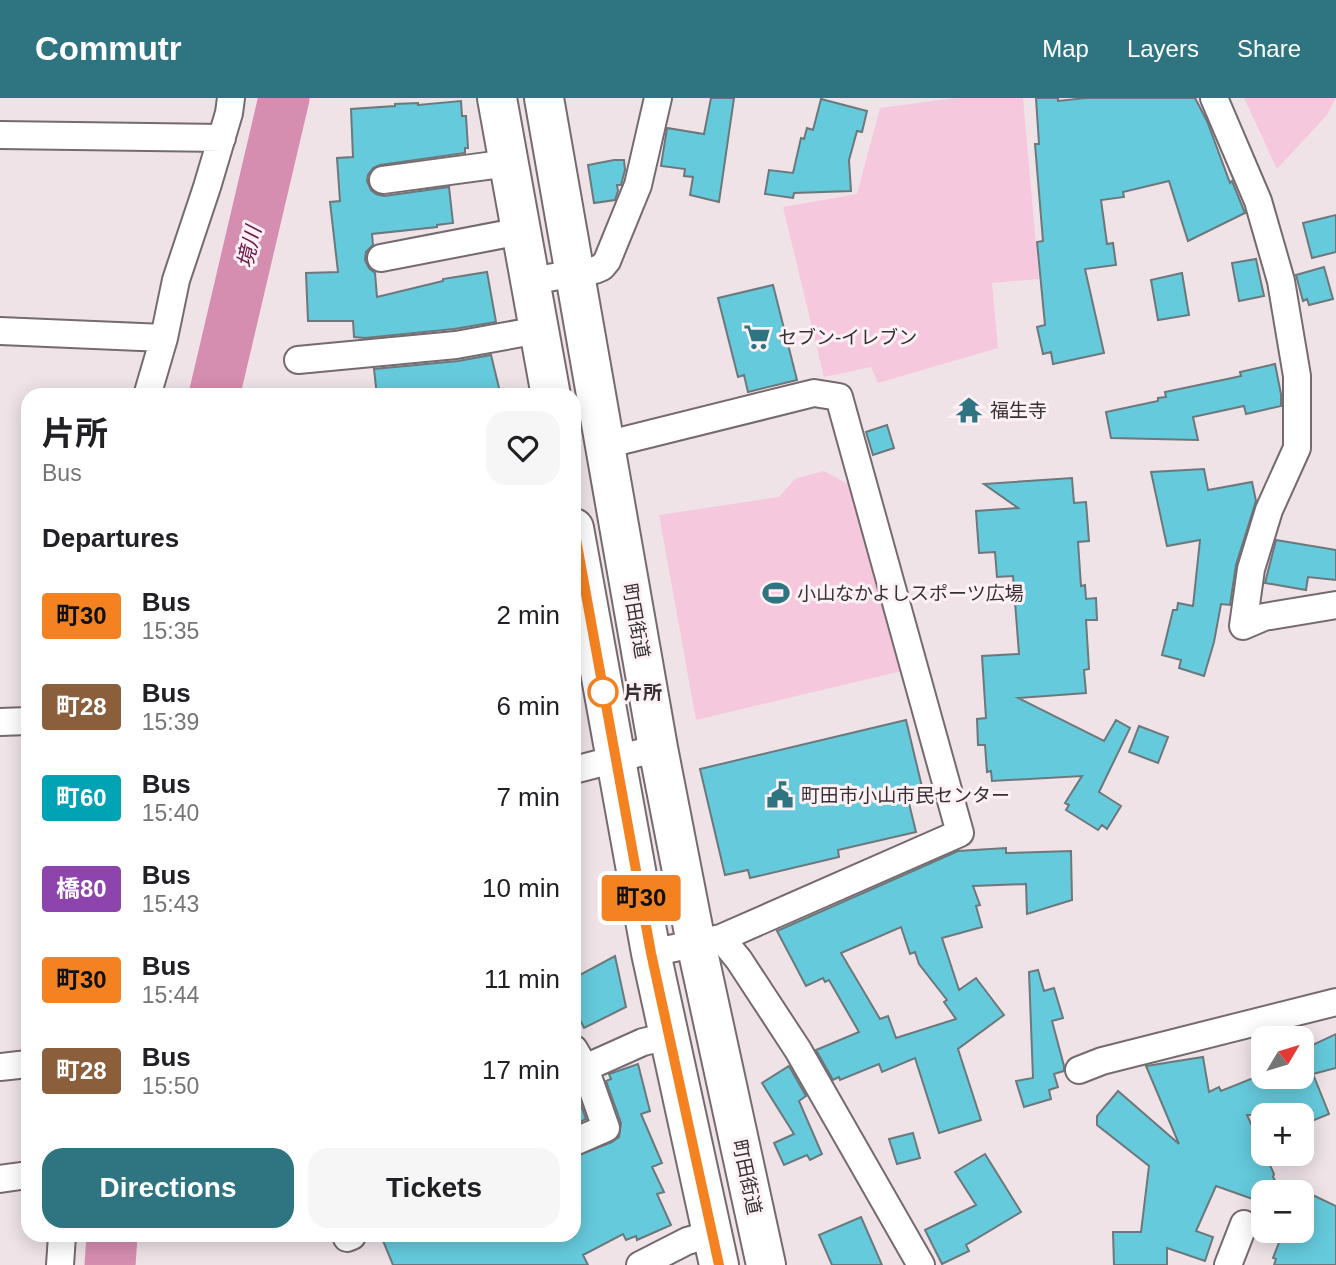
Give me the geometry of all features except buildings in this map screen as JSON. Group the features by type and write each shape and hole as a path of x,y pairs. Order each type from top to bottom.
{"main road":[{"path":"498,98 550,388"},
{"name":"町田街道","path":"544,98 658,748 709,941 766,1265"},
{"path":"581,609 585,656 614,758 651,953 715,1250"}],"street":[{"path":"149,388 164,338 176,280 222,138 231,98"},
{"path":"530,281 600,268 607,261 638,185 658,98"},
{"path":"1214,98 1258,201 1281,281 1297,376 1297,449 1269,510 1255,557 1243,625 1264,617 1336,605"},
{"path":"0,135 222,138"},
{"path":"383,180 509,163"},
{"path":"381,258 521,231"},
{"path":"298,360 456,345 539,330"},
{"path":"0,331 164,338"},
{"path":"605,445 814,393 839,397 960,833 709,941 651,953"},
{"path":"0,722 21,721"},
{"path":"581,768 658,748"},
{"path":"709,941 739,960 798,1050 921,1265"},
{"path":"1079,1070 1102,1061 1336,1002"},
{"path":"581,1058 669,1036"},
{"path":"581,1061 606,1128 581,1139"},
{"path":"0,1067 21,1065"},
{"path":"0,1179 21,1176"},
{"path":"1228,1265 1244,1224"},
{"path":"640,1265 687,1241 715,1250"},
{"path":"61,1265 62,1242"}],"shaded area":[{"path":"955,98 1023,98 1039,279 992,283 998,348 878,383 871,367 824,377 783,207 857,194 880,108"},
{"path":"1244,98 1336,98 1327,115 1277,169"},
{"name":"小山なかよしスポーツ広場","path":"824,471 848,484 902,671 696,720 659,515 779,497 795,479"}],"waterway":[{"name":"境川","path":"216,388 284,98"},
{"name":"境川","path":"110,1265 112,1242"}],"bus line":[{"name":"町30","path":"581,568 651,953 719,1265"}],"place":[{"name":"セブン-イレブン","path":"757,337"},
{"name":"福生寺","path":"969,410"},
{"name":"小山なかよしスポーツ広場","path":"776,593"},
{"name":"片所","path":"603,692"},
{"name":"町田市小山市民センター","path":"780,795"}]}
